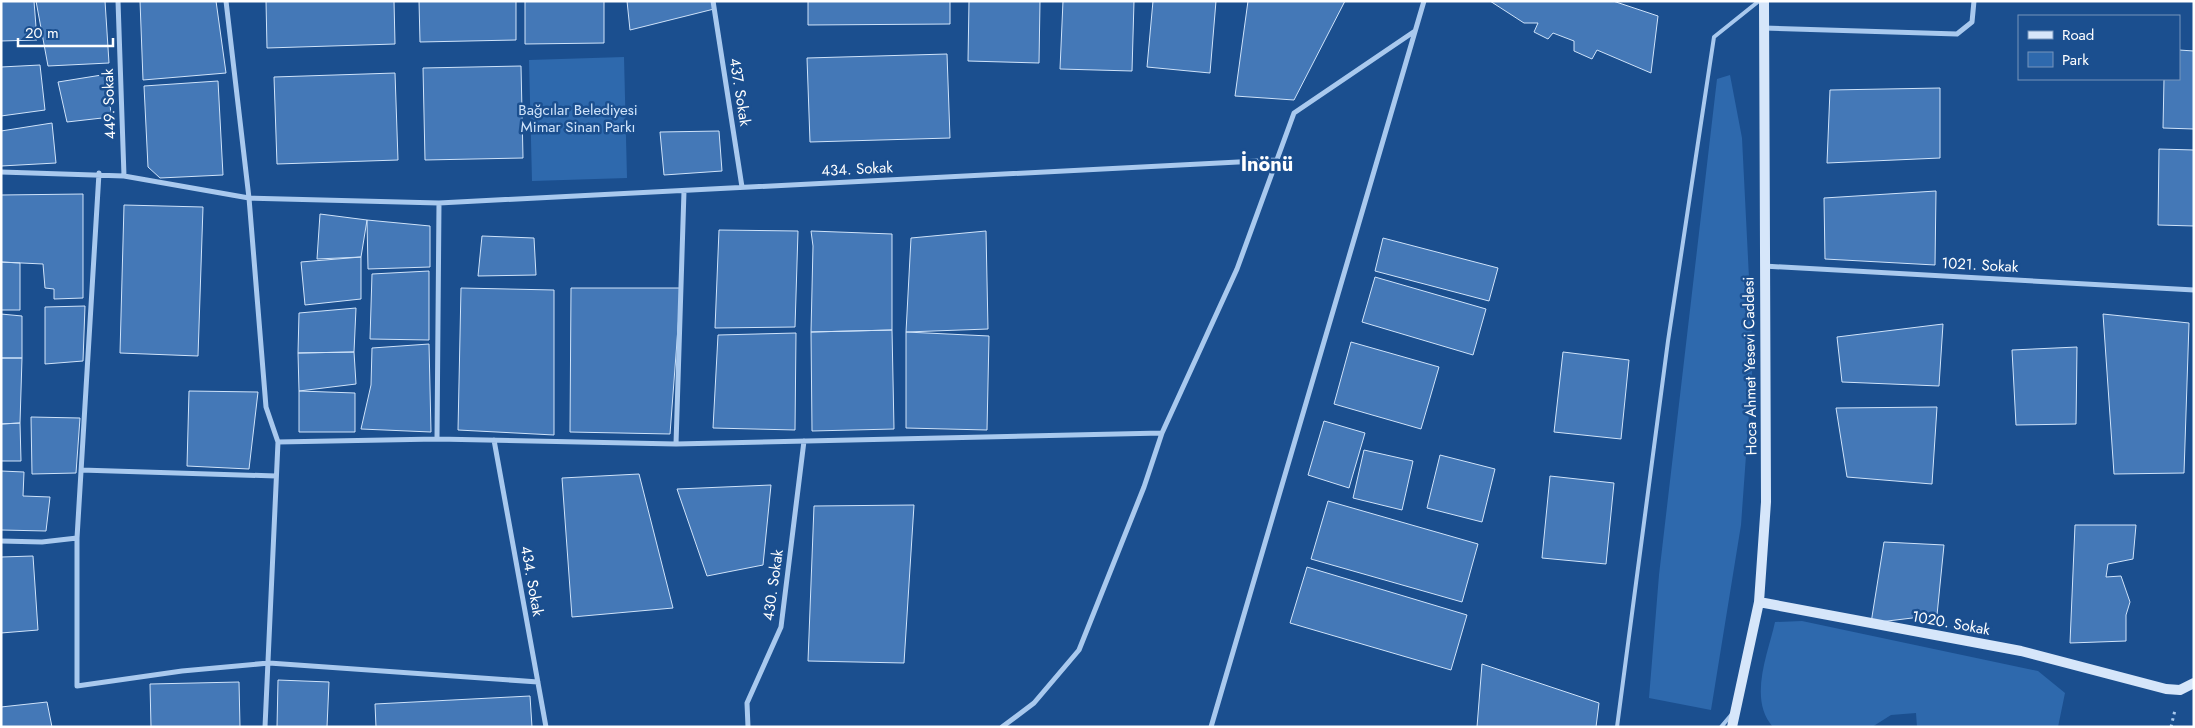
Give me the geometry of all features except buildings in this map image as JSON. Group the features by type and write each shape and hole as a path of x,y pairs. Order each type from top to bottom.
{"main road":[{"name":"Hoca Ahmet Yesevi Caddesi","path":"1732,727 1759,602 1766,502 1764,1"},
{"name":"1020. Sokak","path":"1759,602 2021,651 2166,690 2180,690 2194,683"}],"street":[{"name":"449. Sokak","path":"118,1 124,176"},
{"path":"226,1 249,198 266,408 278,442 265,727"},
{"name":"437. Sokak","path":"713,1 742,187"},
{"path":"1211,727 1424,1"},
{"path":"1764,28 1957,34 1972,22 1974,1"},
{"path":"1002,727 1034,703 1079,650 1144,487 1162,433 1237,269 1294,113 1415,31"},
{"name":"434. Sokak","path":"1,172 99,173 249,198 439,203 1277,160"},
{"path":"99,173 77,538 78,686 269,663 538,682"},
{"path":"676,444 684,190"},
{"path":"437,439 439,203"},
{"name":"1021. Sokak","path":"1764,266 2194,290"},
{"path":"278,442 437,439 676,444 1162,433"},
{"name":"434. Sokak","path":"494,440 546,727"},
{"name":"430. Sokak","path":"748,727 747,703 781,627 804,441"},
{"path":"81,470 276,476"},
{"path":"1,541 42,542 77,538"}],"lane":[{"path":"1617,727 1668,341 1714,37 1759,1"},
{"path":"1721,727 1737,708"}],"green space":[{"name":"Bağcılar Belediyesi Mimar Sinan Parkı","path":"624,57 627,178 532,181 529,60"},
{"path":"1730,75 1742,138 1753,358 1741,525 1711,710 1649,698 1659,575 1717,79"},
{"path":"1802,621 2038,671 2065,693 2058,727 1917,727 1916,713 1891,715 1872,727 1773,727 1766,716 1761,690 1762,676 1775,622"}],"district":[{"name":"İnönü","path":"1267,164"}]}
